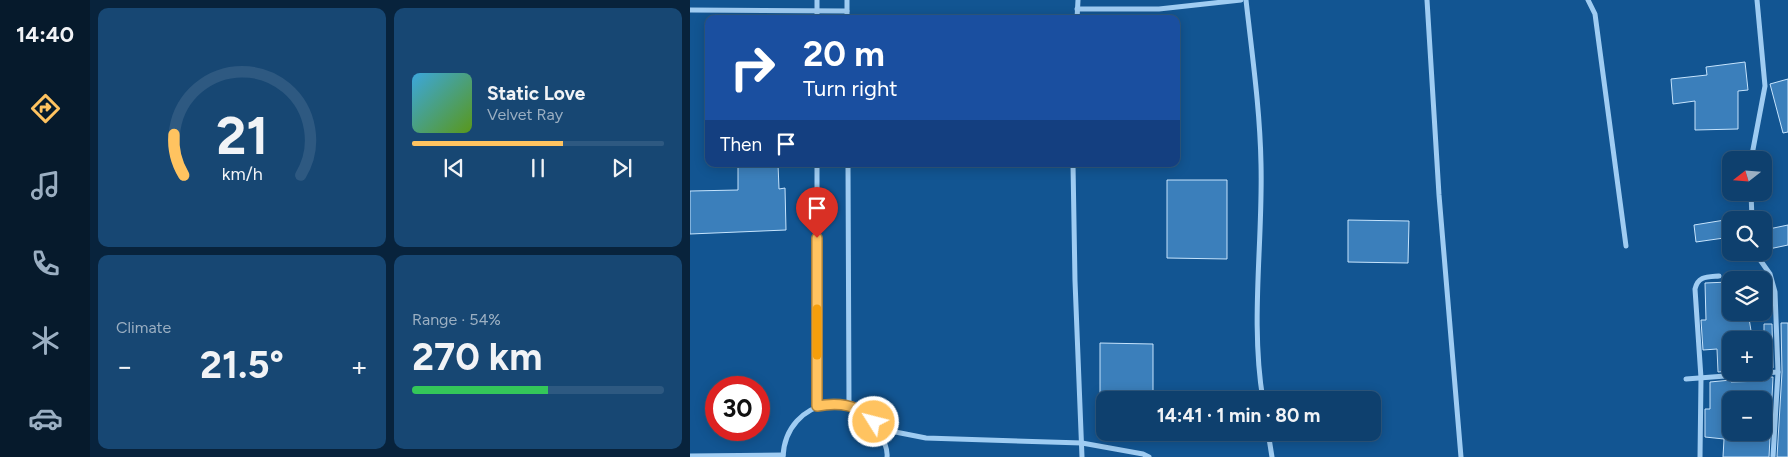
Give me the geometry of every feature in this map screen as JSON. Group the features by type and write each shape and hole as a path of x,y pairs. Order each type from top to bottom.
{"street":[{"path":"817,15 818,0"},
{"path":"847,0 847,15"},
{"path":"1077,15 1078,0"},
{"path":"1077,9 1159,9 1241,0"},
{"path":"1246,0 1256,84 1261,164 1258,271 1259,374 1262,391"},
{"path":"1427,0 1439,196 1461,457"},
{"path":"1588,0 1596,14 1626,246"},
{"path":"1753,151 1765,86 1757,0"},
{"path":"690,10 847,11"},
{"path":"817,167 817,406"},
{"path":"848,167 849,405"},
{"path":"1073,167 1075,281 1082,457"},
{"path":"1761,261 1773,280 1776,317 1778,372 1773,457"},
{"path":"1700,457 1701,378 1695,289 1697,282 1701,278 1719,276"},
{"path":"1686,379 1778,372"},
{"path":"690,456 783,456 787,435 799,417 817,406 833,403 849,405 867,414 880,429 887,457"},
{"path":"880,429 926,438 1082,443 1143,454 1149,457"},
{"path":"1269,441 1272,457"}],"building":[{"path":"1745,62 1748,90 1738,91 1738,129 1695,130 1695,101 1673,104 1671,79 1707,75 1706,67"},
{"path":"1788,79 1788,132 1783,133 1770,84"},
{"path":"738,167 778,167 779,189 785,188 786,230 690,234 690,191 738,190"},
{"path":"1167,180 1227,180 1227,259 1167,258"},
{"path":"1348,220 1409,221 1408,263 1348,262"},
{"path":"1722,220 1722,238 1696,242 1694,225"},
{"path":"1788,225 1788,245 1772,248 1772,228"},
{"path":"1722,282 1722,321 1749,321 1751,331 1722,331 1722,372 1718,372 1717,349 1703,350 1701,320 1706,320 1705,283"},
{"path":"1781,323 1788,323 1788,457 1777,457 1782,372"},
{"path":"1764,324 1772,324 1773,368 1772,331 1764,331"},
{"path":"1100,343 1153,344 1153,391 1100,391"},
{"path":"1773,377 1772,397 1772,391 1722,391 1722,439 1705,437 1705,409 1710,409 1710,382 1772,381"},
{"path":"1724,441 1770,441 1769,457 1723,457"}],"slow traffic":[{"path":"817,309 817,355"}],"route":[{"path":"817,238 817,406 833,403 849,405 867,414 874,422"}]}
